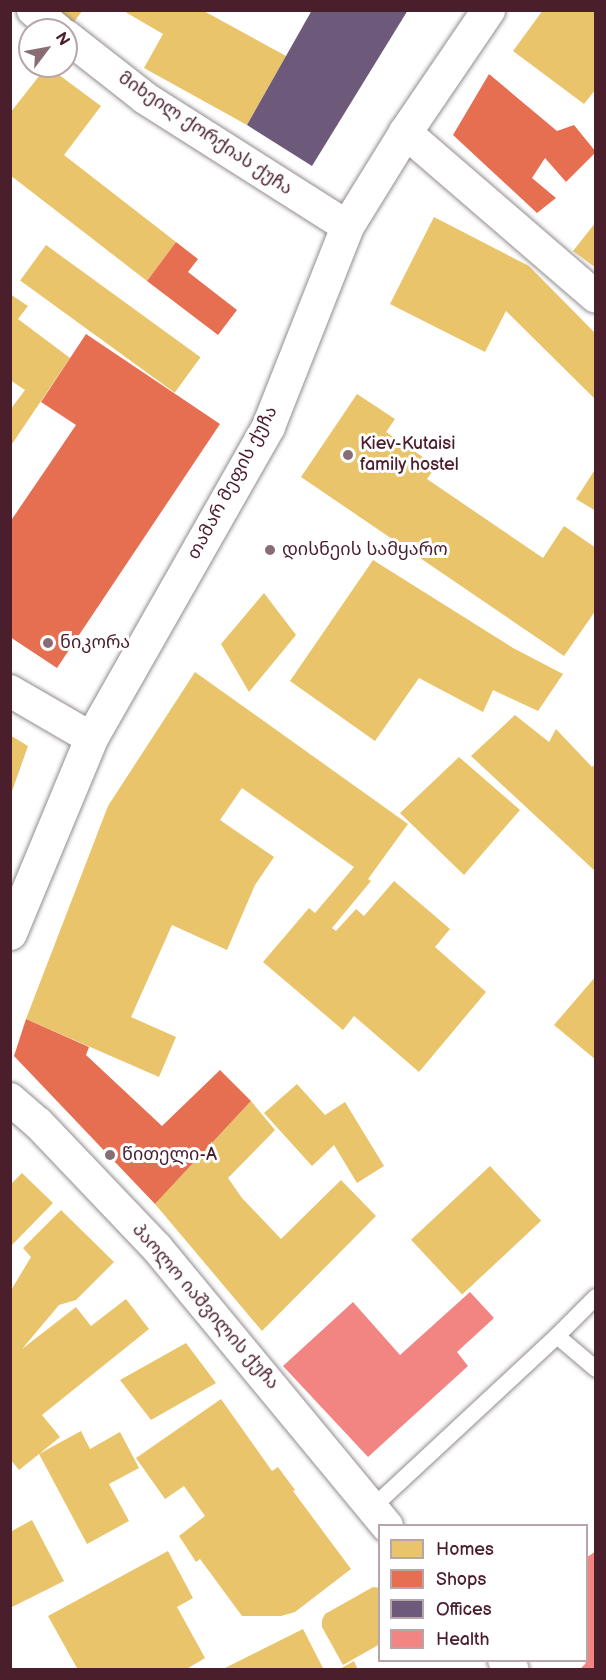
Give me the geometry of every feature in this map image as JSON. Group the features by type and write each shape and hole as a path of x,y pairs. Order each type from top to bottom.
{"main road":[{"name":"თამარ მეფის ქუჩა","path":"10,933 91,738 268,426 347,226 405,132 488,10"}],"street":[{"name":"მიხეილ ქორქიას ქუჩა","path":"78,45 145,98 347,226"},
{"path":"405,132 596,297"},
{"path":"10,691 91,738"},
{"name":"პაოლო იაშვილის ქუჩა","path":"10,1099 38,1123 157,1248 380,1516"}],"lane":[{"path":"380,1516 596,1297"},
{"path":"557,1336 596,1369"}],"building: Homes":[{"path":"50,10 83,10 77,18 59,18"},
{"path":"122,10 202,10 286,56 247,125 144,68 163,34"},
{"path":"543,10 596,10 596,89 584,104 513,51"},
{"path":"38,78 63,78 101,106 64,155 176,242 147,281 10,175 10,113"},
{"path":"434,217 529,266 596,334 596,400 506,311 485,352 390,304"},
{"path":"596,222 596,268 573,251"},
{"path":"46,245 201,357 175,393 20,281"},
{"path":"10,294 28,306 18,319 70,358 10,447 10,410 25,390 10,380"},
{"path":"357,394 395,419 386,432 436,466 427,479 543,558 564,526 596,548 596,610 564,656 301,477"},
{"path":"596,468 596,511 576,499"},
{"path":"373,560 513,648 563,674 538,711 493,690 483,712 419,678 375,741 290,681"},
{"path":"264,593 296,635 249,692 221,644"},
{"path":"195,672 408,824 368,879 371,881 332,928 336,931 356,909 364,916 394,881 450,929 435,947 486,992 419,1072 354,1016 343,1030 263,962 309,908 315,913 354,867 242,788 220,820 274,857 255,885 227,950 172,925 131,1017 176,1037 159,1077 26,1019 108,806"},
{"path":"515,715 549,742 556,729 592,767 596,764 596,872 471,756"},
{"path":"10,735 28,746 11,794 10,794"},
{"path":"459,757 520,810 464,875 400,813"},
{"path":"596,976 596,1060 554,1025"},
{"path":"297,1084 325,1115 345,1102 384,1166 357,1183 334,1145 312,1166 264,1113"},
{"path":"251,1101 275,1130 228,1178 242,1198 281,1239 341,1180 376,1216 262,1331 155,1204"},
{"path":"490,1166 541,1221 462,1295 411,1240"},
{"path":"22,1173 53,1203 10,1247 10,1185"},
{"path":"61,1210 114,1262 76,1300 59,1305 22,1349 76,1307 91,1326 126,1299 149,1329 42,1415 60,1437 19,1470 10,1459 10,1292 31,1257 23,1248"},
{"path":"186,1343 216,1383 151,1420 120,1380"},
{"path":"221,1399 272,1471 278,1467 351,1569 295,1612 281,1616 242,1616 200,1559 196,1562 179,1536 205,1516 184,1486 165,1499 136,1458"},
{"path":"81,1431 90,1449 120,1432 139,1468 109,1484 129,1521 87,1544 39,1454"},
{"path":"32,1520 64,1581 10,1608 10,1532"},
{"path":"168,1551 193,1598 177,1607 205,1658 185,1670 78,1670 48,1616"},
{"path":"373,1587 378,1588 378,1645 343,1665 322,1627 325,1614"},
{"path":"303,1629 324,1670 221,1670"},
{"path":"354,1661 358,1670 338,1670"}],"building: Shops":[{"path":"489,74 557,131 574,125 596,152 566,182 545,158 532,178 556,198 537,213 453,135"},
{"path":"176,242 198,259 188,272 237,310 218,335 147,281"},
{"path":"86,334 220,424 57,668 10,637 10,522 76,425 41,402"},
{"path":"26,1019 89,1047 86,1055 162,1126 220,1070 251,1101 155,1204 14,1056"}],"building: Offices":[{"path":"312,10 408,10 312,166 247,125"}],"building: Health":[{"path":"470,1292 494,1318 457,1352 468,1366 368,1457 283,1366 353,1302 400,1355"},
{"path":"596,1551 596,1670 579,1670 585,1662 588,1662 588,1557"}],"place":[{"name":"Kiev-Kutaisi family hostel","path":"348,455"},
{"name":"დისნეის სამყარო","path":"270,550"},
{"name":"ნიკორა","path":"48,643"},
{"name":"წითელი-A","path":"110,1155"}]}
